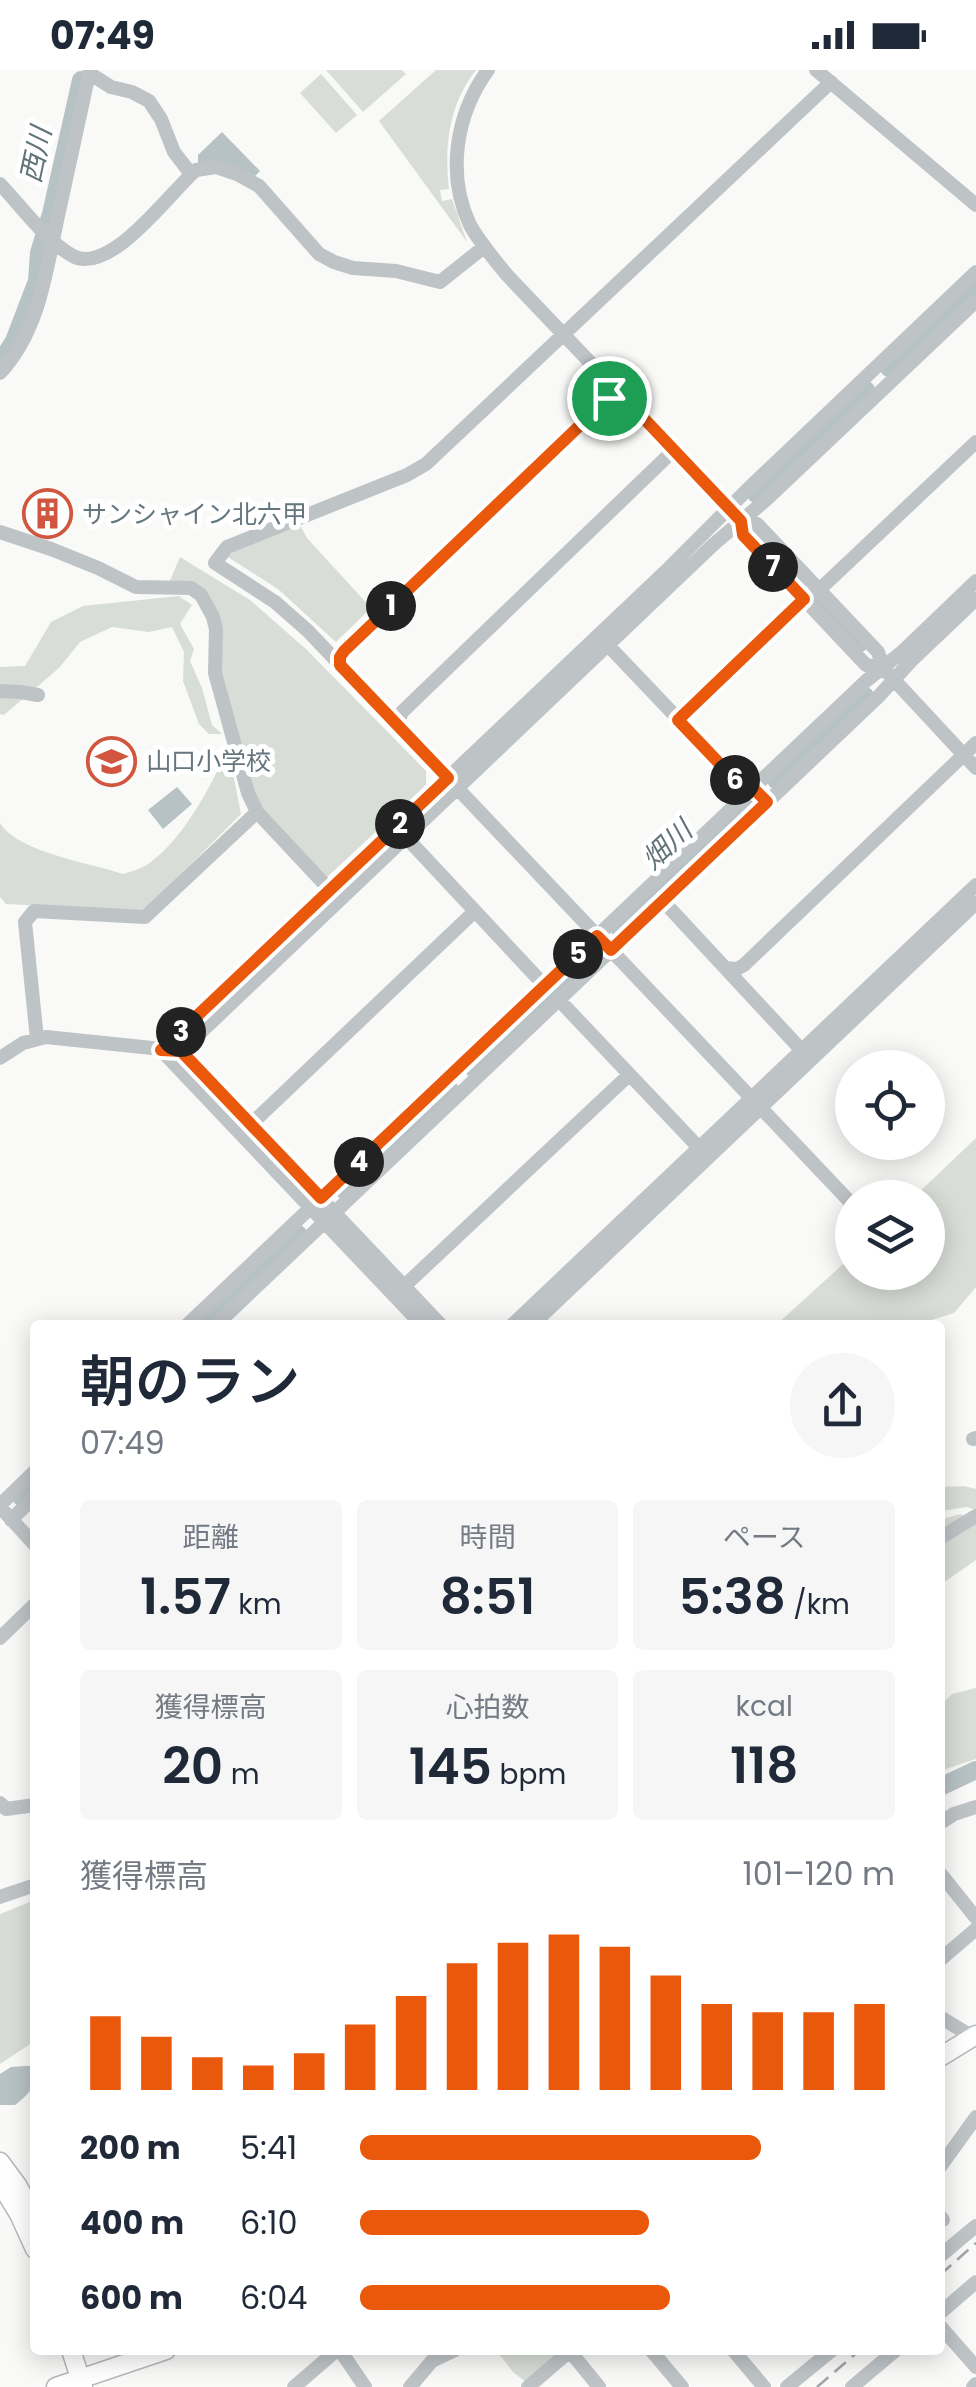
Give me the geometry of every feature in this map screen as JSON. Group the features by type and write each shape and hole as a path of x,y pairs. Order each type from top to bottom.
{"main road":[{"path":"945,2054 975,2037"},
{"path":"0,2162 30,2237"},
{"path":"6,2184 30,2211"},
{"path":"73,2355 87,2382"},
{"path":"84,2355 87,2382"},
{"path":"56,2387 87,2382 154,2355"}],"street":[{"path":"488,70 464,114 456,155 464,208 484,247 729,509 741,521 757,524 878,652 883,668 976,768"},
{"path":"816,70 976,205"},
{"path":"0,373 13,358 44,287 51,238 90,72 111,87 149,101 174,152 191,174"},
{"path":"831,82 426,464 226,547 215,563 275,602 308,631 835,1186"},
{"path":"0,184 51,238 81,259 93,259 113,250 198,168 216,167 259,186 319,254 353,268 396,271 440,282 484,247"},
{"path":"603,640 729,509 976,272"},
{"path":"181,1051 401,832 603,640 741,521 976,301"},
{"path":"870,372 884,388"},
{"path":"340,665 344,651 617,390"},
{"path":"678,720 976,442"},
{"path":"400,728 402,712 674,450"},
{"path":"741,521 743,535 866,665 883,668"},
{"path":"0,532 51,548 136,587 191,588 201,595 216,629 215,673 248,793 257,812 330,890"},
{"path":"191,1320 976,581"},
{"path":"221,1320 976,598"},
{"path":"603,640 740,785 753,788 767,802"},
{"path":"0,692 38,695"},
{"path":"726,968 744,965 976,742"},
{"path":"37,1039 25,922 28,916 38,911 144,917 257,812"},
{"path":"161,1050 330,890 401,832"},
{"path":"401,832 545,986"},
{"path":"537,1320 976,885"},
{"path":"663,901 806,1055"},
{"path":"806,1055 976,903"},
{"path":"246,1129 475,911"},
{"path":"559,1000 704,1153"},
{"path":"0,1058 37,1039 56,1037 181,1051 246,1129 399,1291 435,1320"},
{"path":"161,1050 246,1129"},
{"path":"454,1073 468,1087"},
{"path":"399,1291 629,1075"},
{"path":"518,1320 704,1153"},
{"path":"399,1291 419,1320"},
{"path":"4,1511 30,1477"},
{"path":"4,1511 30,1498"},
{"path":"4,1511 30,1540"},
{"path":"945,1535 976,1516"},
{"path":"0,1638 30,1609"},
{"path":"0,1803 6,1809 30,1806"},
{"path":"945,1820 976,1807"},
{"path":"945,1879 976,1918"},
{"path":"0,1897 30,1887"},
{"path":"945,1956 976,1929"},
{"path":"945,2020 975,2037"},
{"path":"945,2159 976,2117"},
{"path":"945,2252 976,2226"},
{"path":"945,2309 976,2282"},
{"path":"945,2332 976,2367"},
{"path":"294,2387 332,2355"},
{"path":"342,2355 365,2387"},
{"path":"410,2387 432,2361 445,2355"},
{"path":"528,2387 564,2355"},
{"path":"574,2355 600,2387"},
{"path":"655,2355 682,2387"},
{"path":"736,2355 764,2387"},
{"path":"788,2387 821,2355"},
{"path":"852,2387 890,2355"}],"shaded area":[{"path":"326,70 402,70 406,74 363,112"},
{"path":"436,70 476,70 454,112 447,157 449,189 440,190 442,201 452,199 467,242 379,121"},
{"path":"321,74 357,115 336,133 300,93"},
{"path":"222,132 260,171 253,178 198,164 198,155"},
{"path":"300,525 307,538 371,608 336,642 278,589 228,557 234,550"},
{"path":"180,557 250,600 307,650 426,771 426,785 325,879 258,807 217,670 205,594 169,583"},
{"path":"179,596 192,605 180,624 194,649 190,661 212,725 222,734 209,734 199,724 183,681 184,652 172,627 149,632 112,627 80,642 59,668 4,715 0,714 0,667 25,666 51,622 83,606"},
{"path":"228,748 241,814 144,911 6,904 0,897 0,823 22,842 38,849 123,874 131,872 164,851 186,824"},
{"path":"177,787 192,804 163,829 148,810"},
{"path":"976,1138 976,1287 954,1313 932,1320 782,1320 835,1271 835,1290 945,1290 945,1180 932,1180"},
{"path":"945,1487 976,1489 976,1510 967,1507 945,1510"},
{"path":"960,1514 976,1520 976,1560 945,1582 945,1518"},
{"path":"976,1688 976,1759 945,1769 945,1701 952,1694"},
{"path":"30,1902 30,2044 0,2064 0,1914"},
{"path":"30,2066 30,2091 15,2105 0,2105 0,2074 11,2067"},
{"path":"500,2355 556,2355 526,2382"}],"waterway":[{"name":"西川","path":"0,363 14,341 37,281 39,253 81,80"},
{"name":"畑川","path":"889,368 976,285"},
{"name":"畑川","path":"756,494 866,390"},
{"name":"畑川","path":"756,535 800,580"},
{"name":"畑川","path":"822,603 860,643"},
{"name":"畑川","path":"776,780 865,696"},
{"name":"畑川","path":"619,928 753,802"},
{"name":"畑川","path":"473,1068 588,959"},
{"name":"畑川","path":"344,1190 450,1090"},
{"name":"畑川","path":"207,1320 298,1234"},
{"name":"畑川","path":"21,1497 30,1488"},
{"path":"945,1785 976,1770"}],"railway":[{"path":"945,2271 976,2243"},
{"path":"817,2387 854,2355"}],"place":[{"name":"サンシャイン北六甲","path":"47,514"},
{"name":"山口小学校","path":"111,761"}],"route":[{"path":"617,390 741,521 743,535 804,599 678,720 740,785 753,788 767,802 611,950 597,936 321,1198 181,1051 161,1050 448,778 340,665 340,657 609,398 617,390"}]}
